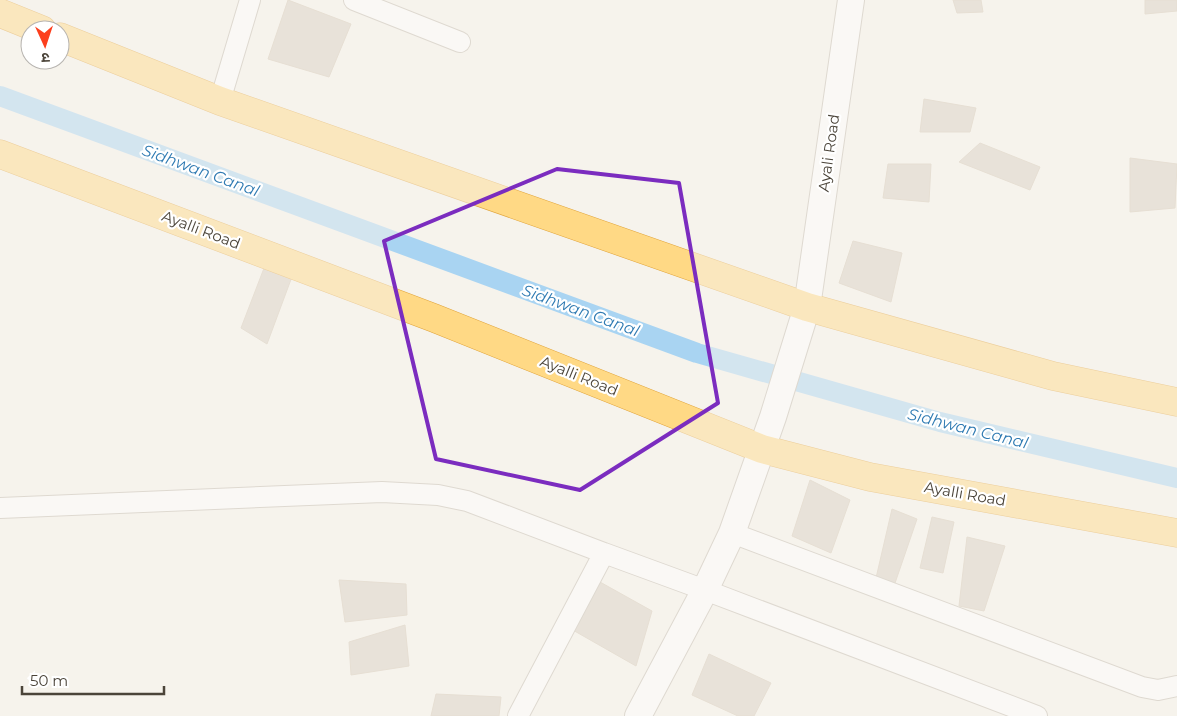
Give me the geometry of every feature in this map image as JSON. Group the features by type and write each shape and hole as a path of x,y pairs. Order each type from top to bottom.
{"highway":[{"path":"0,13 20,21"},
{"path":"70,41 220,101 807,307 1053,376 1177,402"},
{"name":"Ayalli Road","path":"0,154 434,318 762,449 870,477 1177,533"}],"street":[{"path":"220,101 250,0"},
{"path":"354,0 460,42"},
{"name":"Ayali Road","path":"638,716 705,590 732,533 773,417 807,307 851,0"},
{"path":"0,508 382,492 412,492 438,495 467,501 705,590 1002,709 1037,716"},
{"path":"732,533 1142,687 1168,688 1177,697"},
{"path":"518,716 604,553"}],"highlighted area":[{"path":"557,169 679,183 718,403 580,490 436,459 384,241"}],"building":[{"path":"288,0 351,24 329,77 268,59"},
{"path":"953,0 981,0 983,12 957,13"},
{"path":"1145,0 1177,0 1177,11 1145,14"},
{"path":"924,99 976,108 970,132 920,132"},
{"path":"980,143 1040,167 1030,190 959,162"},
{"path":"1130,158 1177,164 1175,208 1130,212"},
{"path":"888,164 931,164 929,202 883,198"},
{"path":"853,241 902,253 891,302 839,283"},
{"path":"266,263 293,274 267,344 241,328"},
{"path":"810,480 850,500 831,553 792,536"},
{"path":"892,509 917,519 894,586 876,578"},
{"path":"932,517 954,522 943,573 920,568"},
{"path":"967,537 1005,546 984,611 959,606"},
{"path":"339,580 406,584 407,615 345,622"},
{"path":"600,582 652,611 636,666 571,629"},
{"path":"405,625 409,666 351,675 349,642"},
{"path":"709,654 771,683 754,716 738,716 692,695"},
{"path":"436,694 501,697 499,716 431,716"}],"waterway":[{"name":"Sidhwan Canal","path":"0,96 697,353 940,422 1177,478"}]}
